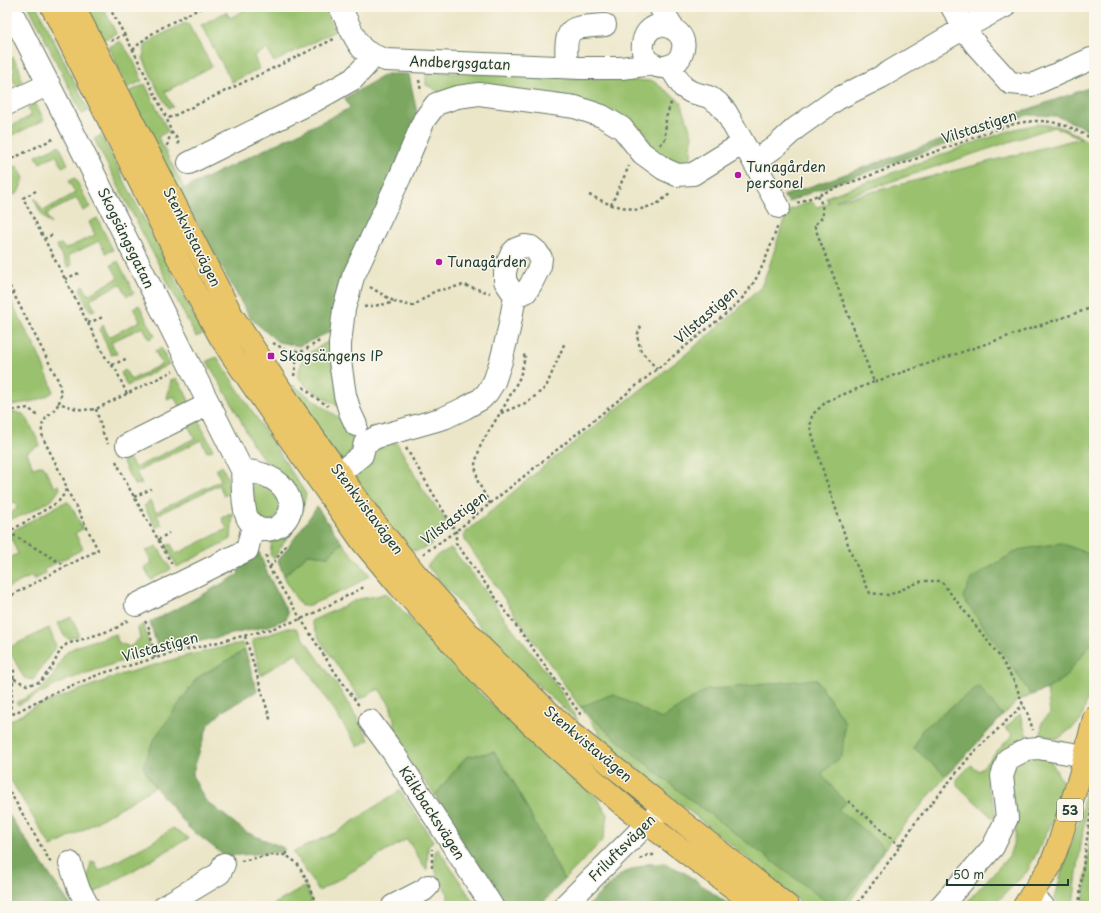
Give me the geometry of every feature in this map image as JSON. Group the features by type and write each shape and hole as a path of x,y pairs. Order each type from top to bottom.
{"main road":[{"name":"Stenkvistavägen","path":"52,7 206,312 233,358 330,479 372,518 416,574 483,649 571,733 788,906"},
{"name":"Stenkvistavägen","path":"74,7 232,315 295,411 363,543 400,587 491,686 555,747 629,810 758,906"},
{"name":"53","path":"1012,906 1033,902 1050,867 1070,812 1094,718"}],"street":[{"name":"Skogsängsgatan","path":"9,7 242,470 245,509 248,518 258,528"},
{"name":"Andbergsgatan","path":"340,7 361,47 370,54 386,60 608,68 661,65"},
{"path":"650,7 647,34 643,47 644,55 648,60 661,65 682,87 691,92 709,97 718,103 726,112 784,211"},
{"path":"660,7 674,29 682,37 684,44 683,51 678,62 661,65"},
{"path":"952,7 976,45 1010,83 1032,85 1091,59"},
{"path":"754,162 775,147 796,128 838,99 881,77 995,10 1004,7"},
{"path":"568,67 567,39 571,31 575,28 605,25"},
{"path":"608,68 620,62 629,55 647,34 659,25 674,29"},
{"path":"189,163 314,101 353,79 367,64 370,54"},
{"path":"7,104 49,84"},
{"path":"355,423 345,395 340,361 340,332 344,310 353,277 400,177 424,120 436,104 457,97 479,94 575,107 602,116 622,128 642,151 664,169 677,175 693,174 743,143"},
{"path":"330,479 362,455 366,443 376,437 444,418 481,399 494,382 501,361 514,302"},
{"path":"117,450 209,404"},
{"path":"136,604 247,550 258,528 274,529 283,522 289,514 291,504 287,494 280,484 268,476 242,470"},
{"name":"Kälkbacksvägen","path":"370,721 393,752 492,906"},
{"path":"941,906 993,847 1007,818 1002,776 1008,759 1027,750 1038,748 1085,756"},
{"name":"Friluftsvägen","path":"564,906 663,807"},
{"path":"61,864 78,888 88,906"},
{"path":"165,906 220,873 224,864"},
{"path":"393,906 424,890 428,886"}],"path":[{"path":"109,7 168,119 171,132 167,145 170,151"},
{"path":"132,50 140,42 155,32 203,7"},
{"path":"168,119 334,39"},
{"path":"611,205 642,151 660,145 665,139 666,118 674,94"},
{"name":"Vilstastigen","path":"423,554 456,531 728,312 748,292 756,278 784,211 818,195 1008,125 1036,121 1056,122 1068,126 1094,140"},
{"path":"7,161 72,130"},
{"path":"589,195 611,205 638,210 657,204 674,190 683,175"},
{"path":"36,190 24,198 107,360 116,370 128,394"},
{"path":"818,195 822,205 824,217 814,225 874,382"},
{"path":"44,239 54,234"},
{"path":"65,279 79,273"},
{"path":"353,277 395,302 413,306 436,291 464,285 514,302"},
{"path":"7,281 59,382 61,395 59,403 46,418 42,424 41,430 43,438 65,482 66,488 84,520 98,550 7,598"},
{"path":"344,310 395,302"},
{"path":"1038,748 1027,712 1015,683 1000,657 942,581 922,580 889,595 870,593 852,556 825,477 810,427 812,415 827,401 874,382 1094,307"},
{"path":"88,323 103,317"},
{"path":"641,326 637,336 641,351 657,369"},
{"path":"490,504 478,482 475,464 481,444 520,377 525,357 518,341 509,329"},
{"path":"271,342 288,351 303,351 326,337 340,332"},
{"path":"500,413 528,402 546,387 565,342"},
{"path":"294,378 298,351"},
{"path":"112,365 128,358"},
{"path":"59,403 79,410 96,409 189,364"},
{"path":"299,383 313,396 355,423"},
{"path":"7,411 28,408 38,416"},
{"path":"96,409 103,433 117,450 134,497 182,582"},
{"path":"388,434 400,438 456,531 456,543 577,709 584,721"},
{"path":"66,488 65,493 58,502 7,532 66,567"},
{"path":"134,497 151,489"},
{"path":"258,528 267,562 272,573 328,662 370,721"},
{"path":"158,540 169,533"},
{"name":"Vilstastigen","path":"8,717 49,695 100,674 155,658 271,629 301,619 366,586"},
{"path":"136,604 149,628 155,658"},
{"path":"14,679 27,685 40,682 52,667 61,649 68,644 115,629 130,619 136,604"},
{"path":"245,636 271,722"},
{"path":"8,659 14,671 8,717"},
{"path":"858,903 900,846 917,820 971,755 1023,705"},
{"path":"7,787 61,864"},
{"path":"848,801 900,846"},
{"path":"1079,906 1093,801"},
{"path":"428,886 431,880 433,848 436,841 446,835"},
{"path":"286,849 286,854"},
{"path":"619,852 631,864 648,855 662,854"},
{"path":"224,864 270,855 286,854 297,863 306,878 318,906"},
{"path":"979,906 985,905"}],"green space":[{"path":"29,7 37,7 89,111 82,114"},
{"path":"86,7 103,7 116,33 103,40"},
{"path":"250,7 324,7 335,31 274,62 267,49 254,56 259,69 232,82 201,25 226,12 230,18"},
{"path":"187,22 212,66 165,92 173,107 169,108 159,93 143,58 145,46 151,40"},
{"path":"120,41 133,60 142,81 127,88 109,47"},
{"path":"13,57 19,67 22,83 17,87 10,74 15,71 9,60"},
{"path":"430,72 653,81 681,102 692,135 691,158 677,167 659,157 631,127 442,93 426,85 426,76"},
{"path":"386,74 409,74 418,118 378,207 338,286 333,332 299,346 278,342 250,318 179,191 350,108 345,98"},
{"path":"145,84 168,131 158,137 184,188 179,191 129,92"},
{"path":"1094,86 1094,136 1081,126 1056,116 1028,115 814,191 789,202 783,196"},
{"path":"32,102 36,104 44,120 7,138 7,128 31,116 28,108"},
{"path":"1037,124 1058,126 1076,134 1094,146 1094,584 1051,686 1065,677 1094,639 1094,677 1081,721 1058,739 1041,735 1042,722 1050,713 1047,689 1017,701 946,776 885,848 848,905 849,906 805,906 607,745 514,613 465,540 464,534 538,471 686,354 733,314 761,287 783,223 790,210 811,201 817,207 828,203 826,197 1015,129","holes":["1054,127 1081,138 836,201"]},
{"path":"101,135 203,334 196,337 94,139"},
{"path":"59,145 68,164 62,167 56,155 40,163 36,156"},
{"path":"17,166 24,178 18,193 14,195 7,182 7,170"},
{"path":"75,178 90,207 83,211 77,198 46,214 51,224 40,212 35,198 43,211 75,193 69,181"},
{"path":"97,218 113,250 106,253 99,241 68,256 72,265 69,267 67,266 57,245 61,244 65,249 95,235 89,222"},
{"path":"118,261 134,293 127,296 120,284 90,299 95,310 91,311 88,308 80,289 83,285 88,295 118,278 111,265"},
{"path":"7,294 36,349 53,392 37,400 7,406"},
{"path":"139,305 155,336 149,339 143,327 111,342 117,354 111,355 100,330 103,325 109,337 140,321 133,308"},
{"path":"329,341 341,408 307,387 297,376 304,356"},
{"path":"161,348 169,364 127,386 121,373 125,370 131,380 162,364 155,351"},
{"path":"217,357 306,494 302,512 274,558 270,555 272,539 285,528 284,478 267,464 252,443 236,411 207,361"},
{"path":"176,378 183,388 190,403 180,408 174,396 167,399 171,380"},
{"path":"293,385 350,426 352,432 353,450 348,460 336,460 292,399"},
{"path":"15,412 23,414 28,420 40,445 27,452 33,468 43,465 54,487 59,485 60,489 52,500 24,515 7,520 7,518 18,506 7,497 7,414"},
{"path":"199,421 213,450 207,452 201,440 136,472 142,484 135,485 122,460 128,456 135,468 195,438 188,426"},
{"path":"397,443 423,490 449,526 431,545 416,551 408,549 355,488 355,477 370,456 382,444"},
{"path":"222,466 233,491 224,496 219,485 157,515 162,525 156,528 144,506 150,501 156,512 221,480 216,470"},
{"path":"256,480 273,490 283,505 273,521 257,520 252,483"},
{"path":"68,502 83,529 75,533 83,549 44,569 45,574 34,580 32,576 7,588 7,558 18,554 12,540 9,539 14,530 63,503"},
{"path":"317,507 342,543 328,556 308,554 284,576 278,561"},
{"path":"233,513 231,539 177,567 166,546 171,544 176,554 227,529 222,518"},
{"path":"342,543 370,575 352,587 310,605 301,606 284,576 308,554 328,556"},
{"path":"1061,543 1094,556 1094,639 1065,677 1051,687 1031,695 1007,658 963,598 971,579 1018,550"},
{"path":"157,546 171,569 151,580 144,567 152,563 146,551"},
{"path":"451,548 476,578 506,620 558,687 578,721 514,665 427,566 436,556"},
{"path":"259,552 268,575 288,613 286,619 269,626 165,649 157,646 150,622 239,574 236,565 245,557"},
{"path":"386,593 478,691 530,741 597,798 608,816 603,840 564,880 512,779 494,752 466,757 435,795 392,738 395,723 390,705 379,689 360,699 320,640 311,621 359,599"},
{"path":"71,617 78,631 78,636 69,639 64,636 58,623"},
{"path":"143,624 149,650 144,655 64,681 18,705 16,703 44,687 53,676 67,652 71,649 116,634 118,642 130,647 140,638 138,628"},
{"path":"49,628 56,646 33,680 24,678 8,648"},
{"path":"288,628 296,628 333,679 369,740 358,747 296,653 261,675 252,640"},
{"path":"242,643 245,650 197,678 143,767 155,787 78,833 51,847 7,774 7,723 34,707 120,675 185,656"},
{"path":"245,650 257,691 223,711 208,725 192,775 205,800 246,832 284,848 284,852 225,856 189,828 155,787 143,767 153,741 197,678"},
{"path":"816,679 845,722 842,756 821,774 846,803 838,809 885,848 841,906 832,906 680,792 580,707 613,694 661,719 706,690"},
{"path":"978,686 1003,715 946,776 914,748 922,730"},
{"path":"1020,714 1027,736 1001,753 993,766 986,784 994,803 996,821 957,785 957,779 971,765 979,771 1012,735 1005,728"},
{"path":"494,752 512,779 564,880 540,906 500,906 435,795 466,757"},
{"path":"1034,754 1051,761 1064,785 1056,815 1027,872 995,904 984,900 965,904 1009,856 1015,838 1017,819 1009,777 1020,759"},
{"path":"1094,755 1093,775 1081,844 1073,906 1059,906 1055,899 1061,874 1080,817"},
{"path":"400,790 433,841 428,847 427,871 407,839 319,891 293,852 337,832"},
{"path":"7,812 62,893 71,906 7,906"},
{"path":"1094,818 1094,906 1083,906 1091,832"},
{"path":"173,828 189,838 91,895 86,887 91,862 95,862 99,871 152,842"},
{"path":"437,847 476,906 447,906 448,894 438,879 433,861"},
{"path":"665,863 685,873 731,906 587,906 621,874 647,864"},
{"path":"306,886 312,901 304,906 271,906"}],"place":[{"name":"Tunagården personel","path":"738,175"},
{"name":"Tunagården","path":"439,262"},
{"name":"Skogsängens IP","path":"271,356"}]}
